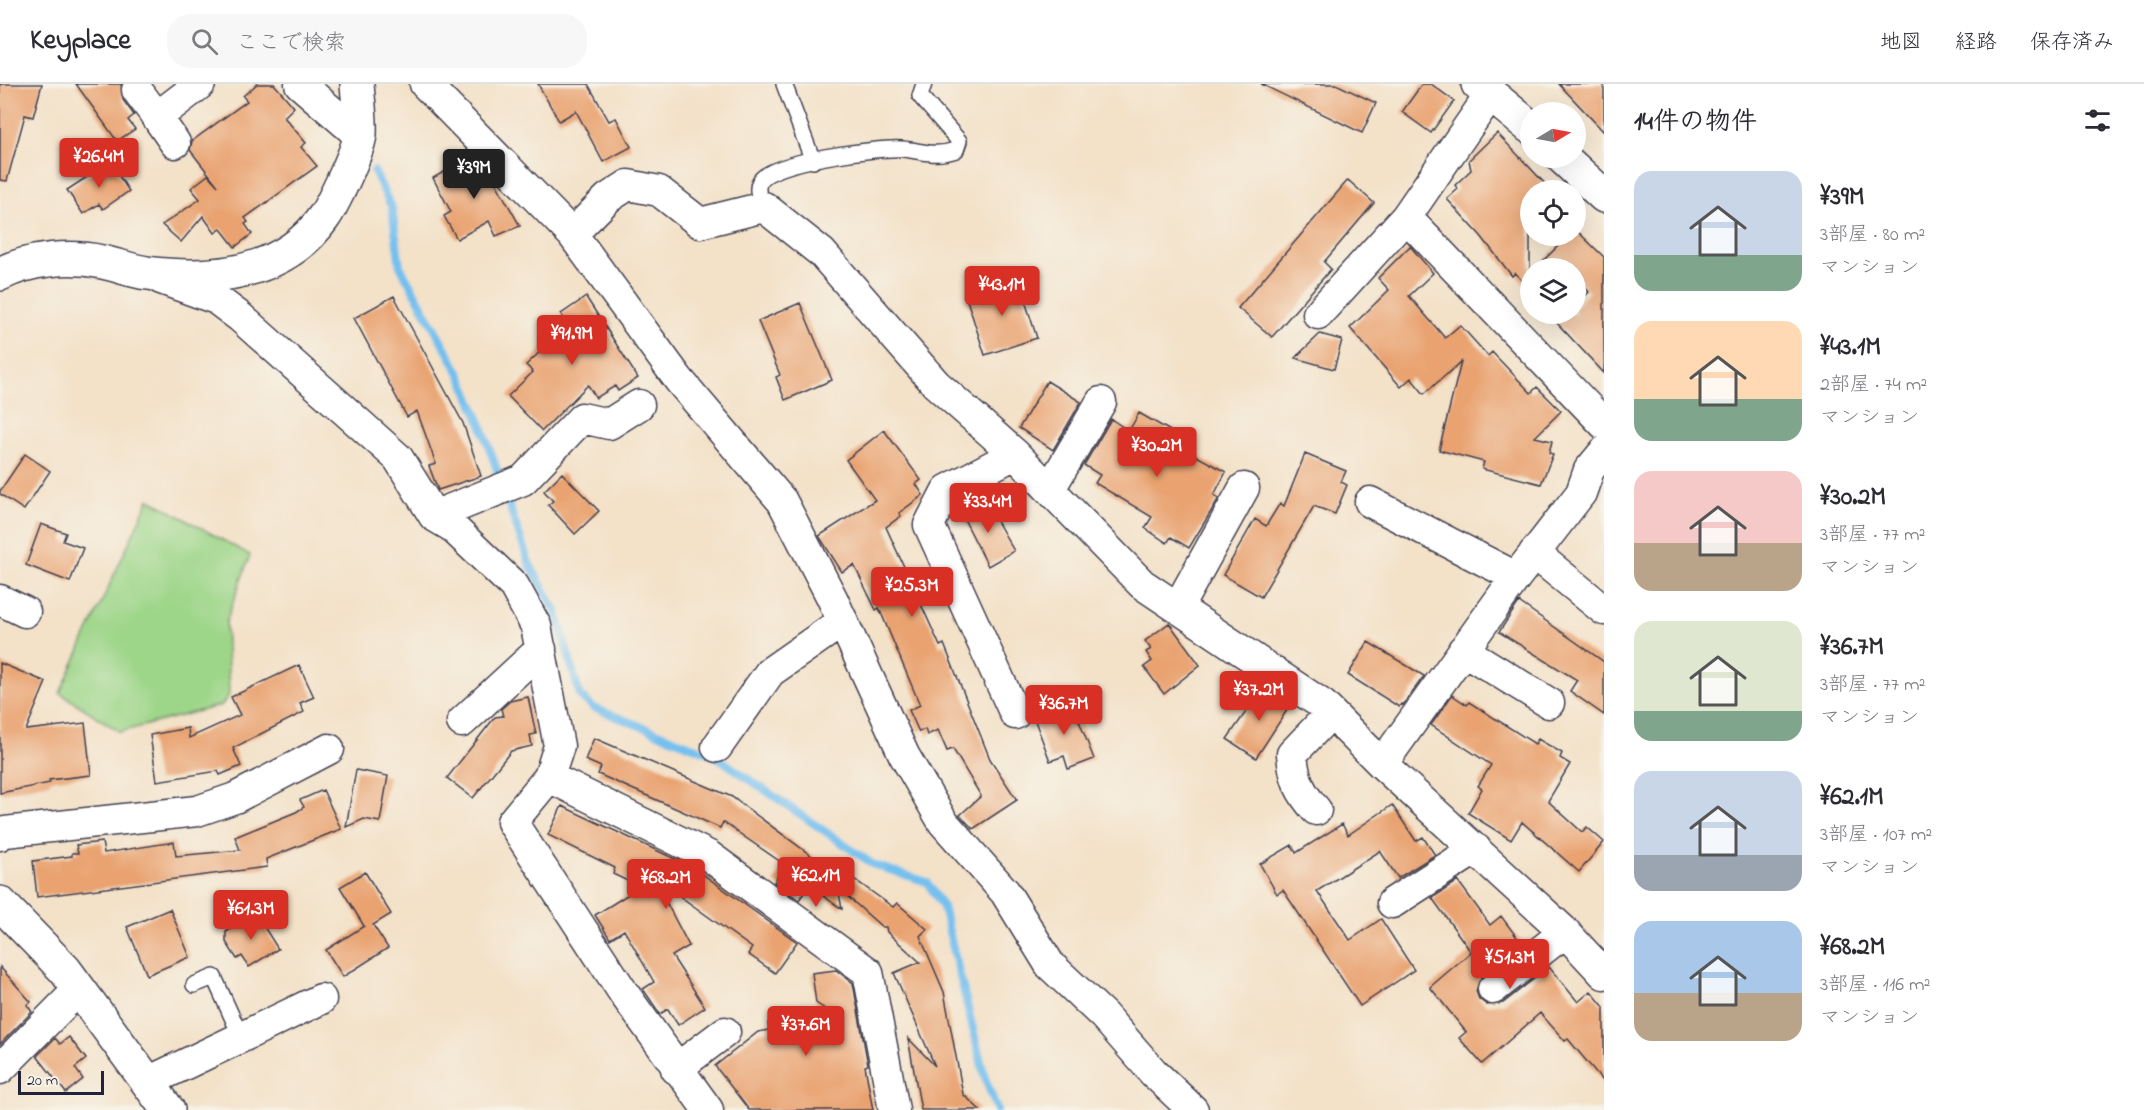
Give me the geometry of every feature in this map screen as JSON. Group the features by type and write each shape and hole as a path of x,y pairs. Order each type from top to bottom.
{"street":[{"path":"157,117 200,84"},
{"path":"300,84 360,136"},
{"path":"144,273 197,277 246,270 280,257 310,237 331,207 360,136 357,84"},
{"path":"425,84 572,234 679,380 782,501 843,621 904,755 943,822 1005,892 1050,965 1104,1016 1153,1072 1193,1110"},
{"path":"138,90 175,143"},
{"path":"1318,314 1406,217 1484,90 1520,119"},
{"path":"1574,168 1604,196"},
{"path":"572,234 608,198 628,185 659,191 700,223 764,207 822,253 936,384 1015,454 1142,584 1323,705 1382,764 1565,932 1604,974"},
{"path":"1406,217 1604,424"},
{"path":"0,274 19,264 69,259 100,261 144,273 216,299 240,317 398,458 434,516 451,526 514,586 536,626 560,746 549,777 512,822 676,1069 708,1110"},
{"path":"1050,489 1101,402"},
{"path":"434,516 523,480 582,418 609,424 639,405"},
{"path":"1382,764 1516,577 1581,493 1589,470 1604,452"},
{"path":"1015,454 947,490 929,525 1015,714"},
{"path":"1178,608 1244,488"},
{"path":"1370,501 1516,577"},
{"path":"1534,553 1604,610"},
{"path":"717,747 770,672 843,621"},
{"path":"462,722 541,649"},
{"path":"1463,650 1549,704"},
{"path":"1316,810 1300,791 1294,774 1292,754 1331,713"},
{"path":"0,835 5,832 196,811 235,798 329,749"},
{"path":"549,777 709,856 868,972 894,1110"},
{"path":"1392,903 1476,849"},
{"path":"0,903 65,970 168,1110"},
{"path":"1493,988 1565,932"},
{"path":"0,1069 80,989"},
{"path":"148,1082 321,999"},
{"path":"676,1069 725,1032"}],"lane":[{"path":"784,84 813,161"},
{"path":"764,207 757,191 760,179 773,170 857,150 902,149 940,156 956,150 959,141 920,96 924,84"},
{"path":"194,985 214,977 241,1037"}],"green space":[{"path":"149,499 250,555 226,622 229,695 222,705 120,732 60,693"}],"building":[{"path":"0,84 42,84 33,117 25,115 7,181 0,180"},
{"path":"76,84 121,84 123,100 134,115 128,120 135,129 117,141"},
{"path":"257,84 274,84 294,107 284,117 306,143 301,147 317,166 245,218 248,222 245,224 252,234 235,247 221,229 215,233 203,216 181,242 162,225 200,199 191,188 208,175 218,186 190,150 192,141 247,101 243,96"},
{"path":"538,84 588,84 609,121 616,118 631,147 603,162 576,111 559,121"},
{"path":"1261,84 1336,84 1376,103 1362,133"},
{"path":"1422,84 1431,84 1454,101 1431,133 1402,112"},
{"path":"1559,84 1604,84 1604,132 1586,113 1586,102 1576,102"},
{"path":"1497,133 1520,157 1520,168 1530,168 1542,180 1520,180 1520,246 1530,246 1530,258 1520,258 1520,279 1515,273 1512,276 1481,236 1447,199 1458,189 1455,185 1471,170 1469,160"},
{"path":"469,158 472,165 477,162 493,178 520,226 496,236 489,221 457,239 444,216 451,212 433,178"},
{"path":"110,162 129,191 103,209 99,204 83,214 67,190"},
{"path":"1348,180 1374,203 1324,262 1331,269 1272,337 1238,308"},
{"path":"1586,240 1604,257 1604,373 1558,324 1586,324 1586,295 1589,292 1586,289 1586,258 1546,258 1558,246 1586,246"},
{"path":"1410,246 1433,273 1409,296 1445,338 1460,325 1488,356 1492,352 1531,393 1537,387 1561,411 1535,437 1552,441 1549,453 1553,454 1541,484 1482,469 1484,462 1439,450 1461,362 1424,394 1411,378 1401,387 1350,328 1389,290 1378,278"},
{"path":"1018,279 1037,338 985,355 966,297"},
{"path":"394,296 463,423 481,476 438,490 429,466 436,464 417,411 407,417 354,318"},
{"path":"586,297 638,378 618,391 615,386 596,398 588,385 542,431 508,396 533,372 526,365 556,337 550,328 564,319 561,314"},
{"path":"800,303 832,380 785,400 776,377 780,375 758,321"},
{"path":"1320,334 1342,340 1334,369 1295,358"},
{"path":"1047,381 1081,402 1053,450 1019,428"},
{"path":"1139,413 1174,433 1169,441 1226,472 1214,495 1219,498 1189,548 1171,537 1167,543 1145,528 1152,517 1095,483 1100,475 1084,465 1111,419 1129,431"},
{"path":"884,430 921,480 916,484 923,495 899,513 901,516 886,527 940,646 944,644 990,759 1017,800 973,829 960,815 981,796 953,749 947,751 938,730 927,735 925,729 919,732 909,710 920,705 879,608 876,610 854,565 842,572 819,536 875,500 846,460"},
{"path":"25,454 50,471 24,510 0,494 0,491"},
{"path":"1305,454 1346,471 1341,482 1347,485 1335,514 1314,506 1261,597 1223,575 1255,519 1266,526 1280,503 1284,506"},
{"path":"562,473 599,511 575,534 548,505 553,501 544,491"},
{"path":"986,502 1014,551 988,566 962,515"},
{"path":"41,524 66,533 63,541 83,548 70,582 26,565"},
{"path":"1519,602 1604,662 1604,715 1570,691 1577,680 1499,632"},
{"path":"1169,623 1200,665 1164,694 1144,667 1152,661 1146,652 1151,649 1145,641"},
{"path":"1368,642 1424,676 1403,705 1399,707 1348,675"},
{"path":"0,663 46,682 26,730 85,723 91,775 49,780 50,783 0,793"},
{"path":"299,665 314,697 300,703 304,712 233,748 241,766 220,775 218,771 157,781 150,735 188,728 189,738 240,715 231,697"},
{"path":"1264,686 1291,704 1256,758 1227,739"},
{"path":"1452,695 1467,705 1469,702 1535,744 1538,739 1562,753 1560,758 1570,764 1548,801 1582,832 1587,827 1604,842 1579,872 1522,822 1511,840 1468,813 1482,789 1478,786 1491,765 1431,725"},
{"path":"528,697 536,734 530,735 532,746 511,751 473,798 447,778 495,717 503,716 501,709 510,701"},
{"path":"1072,703 1094,759 1068,769 1064,756 1050,761 1034,718"},
{"path":"594,738 732,797 836,874 837,880 844,872 893,907 897,903 927,929 920,936 944,992 963,1094 980,1110 921,1110 908,1038 935,1066 894,973 920,962 887,932 886,927 882,927 838,888 842,909 816,891 813,895 806,890 799,900 774,882 785,865 723,822 720,828 598,774 601,767 585,760"},
{"path":"356,770 388,776 380,822 364,819 346,827"},
{"path":"323,790 341,829 266,859 267,867 37,897 33,861 72,856 72,853 78,853 76,845 102,842 104,853 174,842 176,856 240,850 235,837 296,812 304,807 300,800"},
{"path":"1392,805 1416,841 1423,837 1435,855 1398,878 1380,851 1317,891 1350,940 1381,919 1414,970 1360,1006 1283,890 1277,894 1260,864 1292,845 1296,853 1342,824 1348,835"},
{"path":"562,806 694,868 797,942 775,973 748,954 752,948 653,877 689,946 672,956 705,1007 678,1025 668,1009 660,1014 643,989 654,982 624,930 610,939 595,915 640,887 613,874 615,868 548,835"},
{"path":"365,872 391,914 373,925 388,948 343,977 326,950 364,926 340,887"},
{"path":"1458,881 1490,925 1501,916 1522,944 1482,976 1476,991 1479,999 1487,1005 1503,1003 1549,967 1578,1002 1591,991 1604,1007 1604,1082 1568,1039 1565,1041 1540,1013 1482,1064 1459,1038 1466,1032 1430,987 1471,952 1432,898"},
{"path":"170,909 190,957 147,975 127,927"},
{"path":"256,914 278,949 249,967 242,956 237,959 226,942 226,932"},
{"path":"0,967 31,1002 27,1005 32,1012 0,1044"},
{"path":"836,970 853,983 868,1065 865,1066 873,1110 749,1110 715,1066 758,1032 769,1030 768,1023 828,1011 816,1003 812,973"},
{"path":"69,1037 86,1059 75,1068 83,1079 66,1093 37,1056 55,1038 60,1044"}],"waterway":[{"path":"374,171 392,208 400,266 461,376 480,421 529,563 556,611 580,696 594,708 714,755 874,865 927,882 943,907 985,1078 997,1110"}]}
